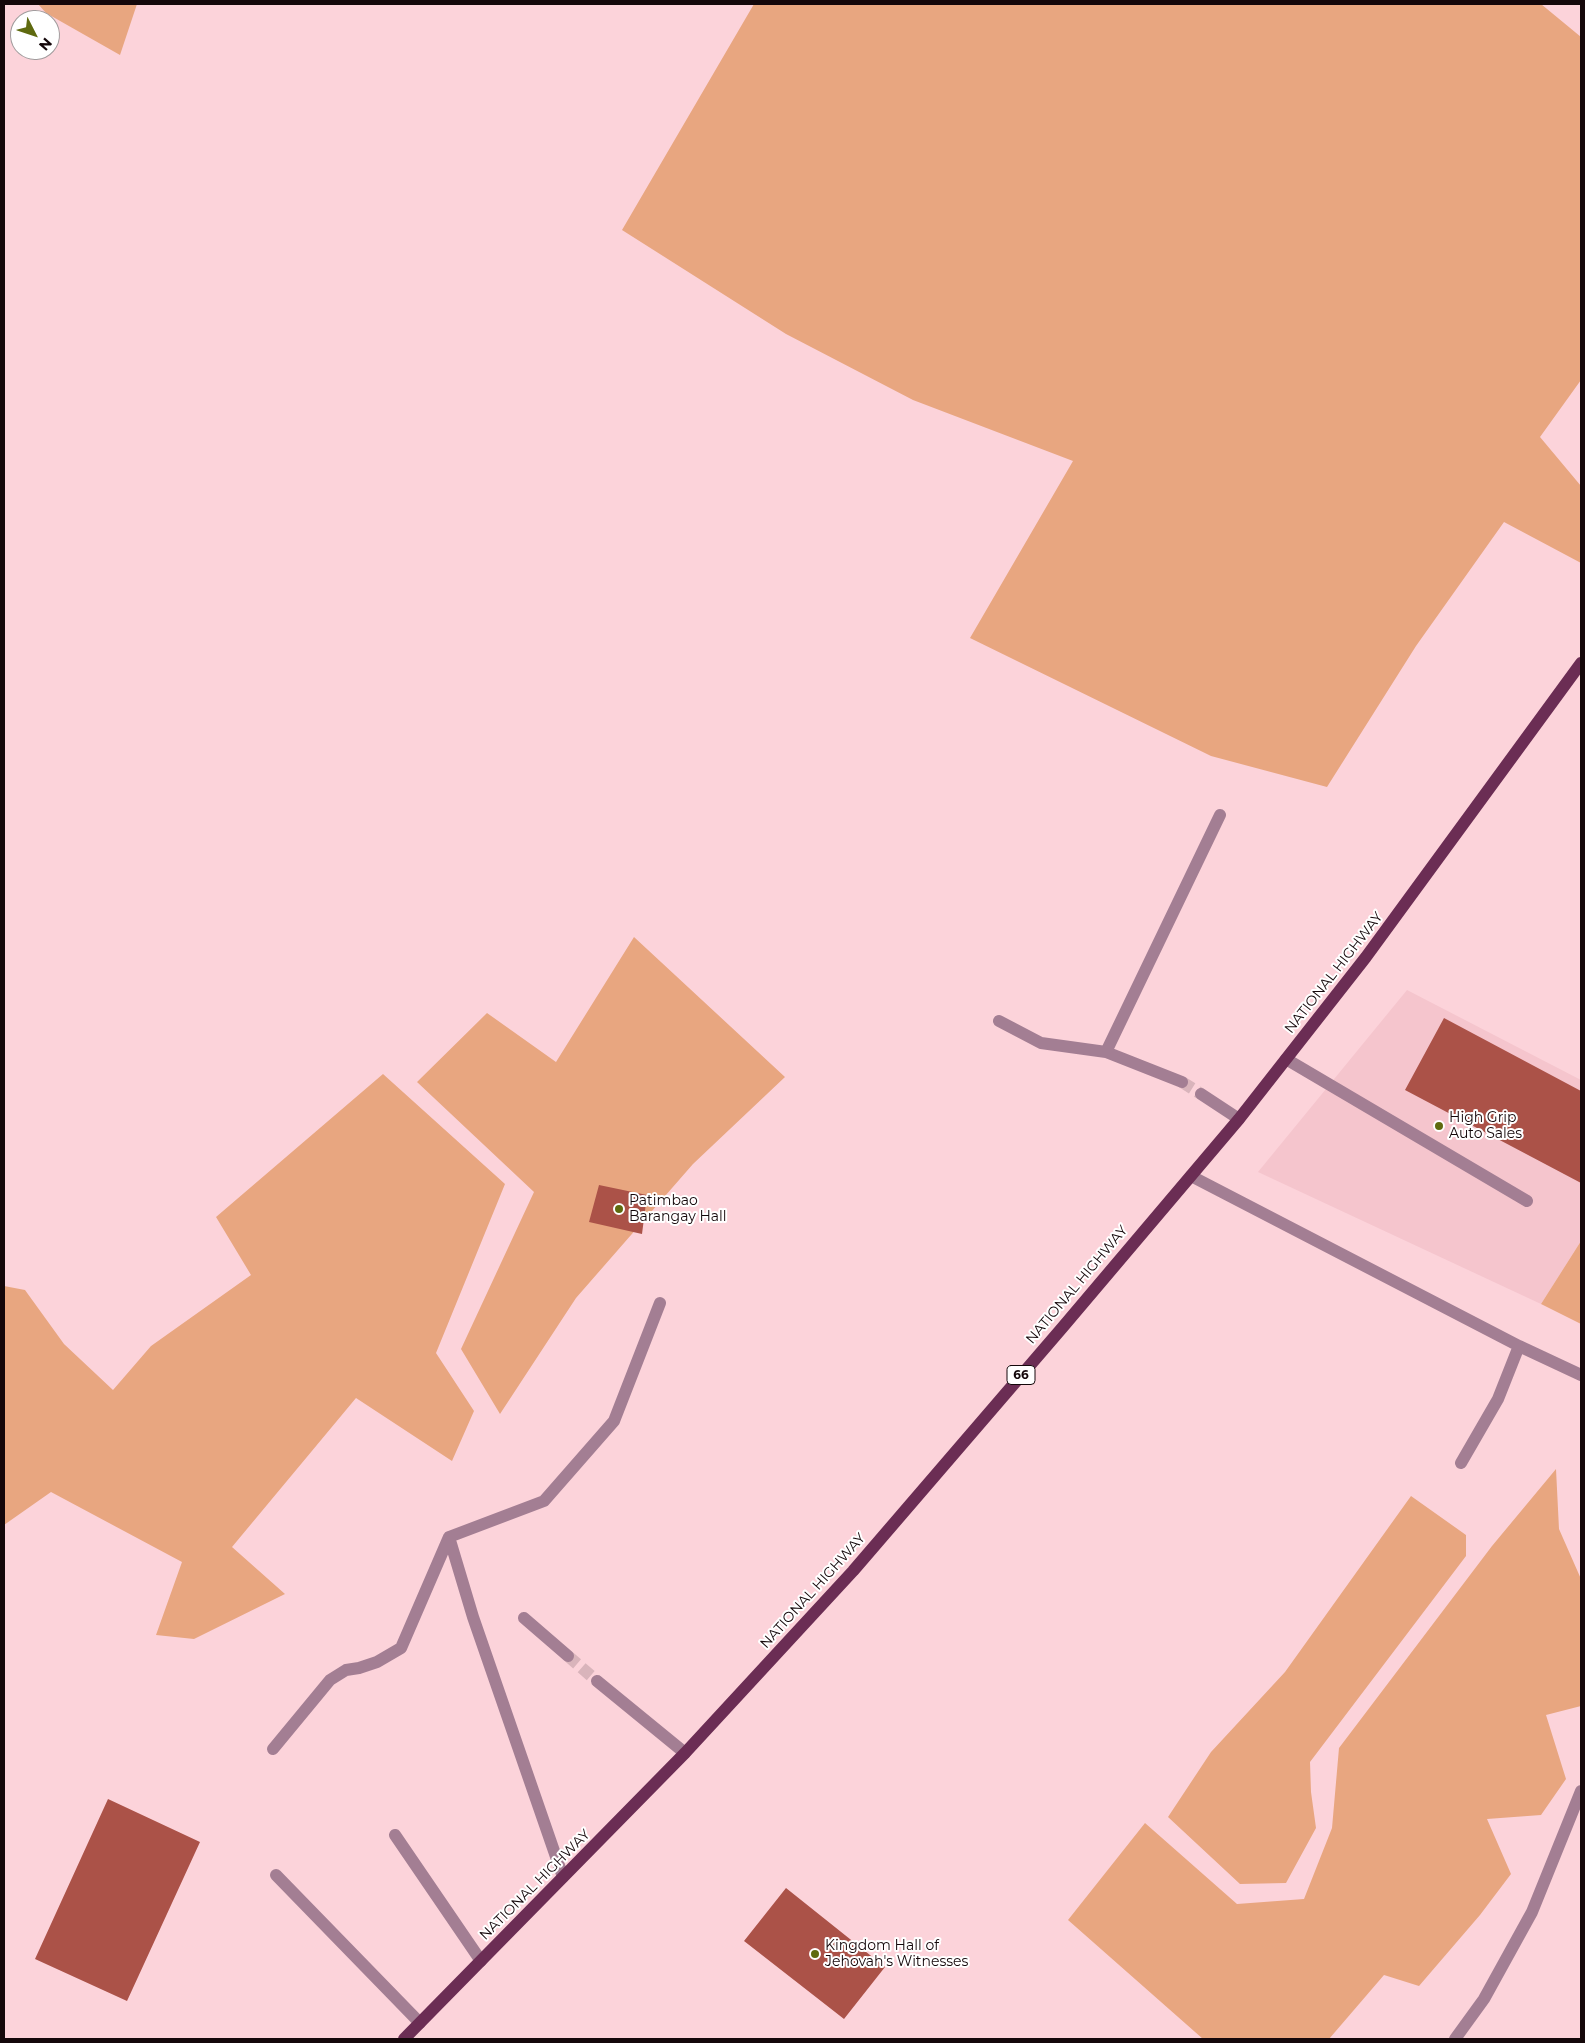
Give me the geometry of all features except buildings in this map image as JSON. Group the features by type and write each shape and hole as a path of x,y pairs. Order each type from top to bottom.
{"main road":[{"name":"NATIONAL HIGHWAY","path":"404,2039 685,1754 853,1571 1191,1176 1239,1119 1366,957 1581,663"}],"street":[{"path":"1106,1052 1220,815"},
{"path":"999,1021 1041,1043 1106,1052 1182,1082"},
{"path":"1286,1059 1527,1202"},
{"path":"1201,1094 1239,1119"},
{"path":"1191,1176 1519,1346 1581,1375"},
{"path":"272,1749 330,1680 346,1670 377,1662 401,1648 449,1537 544,1501 614,1421 660,1303"},
{"path":"1461,1463 1498,1399 1519,1346"},
{"path":"449,1537 473,1617 563,1877"},
{"path":"524,1618 568,1656"},
{"path":"596,1681 685,1754"},
{"path":"1455,2039 1484,2000 1532,1912 1580,1795"},
{"path":"395,1835 481,1961"},
{"path":"276,1875 420,2023"}],"shaded area":[{"path":"38,4 137,4 120,55 60,21 60,10 43,10"},
{"path":"754,4 1541,4 1581,37 1581,380 1540,437 1581,486 1581,563 1504,522 1416,646 1327,787 1211,756 970,638 1073,461 913,400 786,334 622,230"},
{"path":"634,937 785,1077 693,1164 576,1298 500,1414 461,1349 534,1192 417,1082 487,1013 556,1062"},
{"name":"High Grip Auto Sales","path":"1407,990 1581,1080 1581,1241 1541,1304 1258,1172"},
{"path":"383,1074 505,1184 436,1353 474,1411 452,1461 356,1398 232,1547 285,1594 194,1639 156,1635 182,1562 51,1492 4,1525 4,1286 25,1290 64,1344 113,1390 151,1346 251,1275 216,1217"},
{"path":"1581,1241 1581,1324 1541,1304"},
{"path":"1556,1469 1559,1529 1581,1579 1581,1706 1546,1715 1566,1779 1541,1815 1487,1819 1511,1874 1480,1915 1419,1986 1384,1975 1329,2039 1203,2039 1068,1920 1145,1823 1237,1904 1304,1899 1332,1828 1339,1748 1492,1546"},
{"path":"1411,1496 1466,1535 1466,1556 1310,1762 1311,1792 1316,1828 1286,1883 1240,1884 1168,1817 1211,1752 1285,1672"}],"tunnel":[{"path":"1182,1082 1201,1094"},
{"path":"568,1656 597,1681"}],"place":[{"name":"High Grip Auto Sales","path":"1439,1126"},
{"name":"Patimbao Barangay Hall","path":"619,1209"},
{"name":"Kingdom Hall of Jehovah's Witnesses","path":"815,1954"}]}
